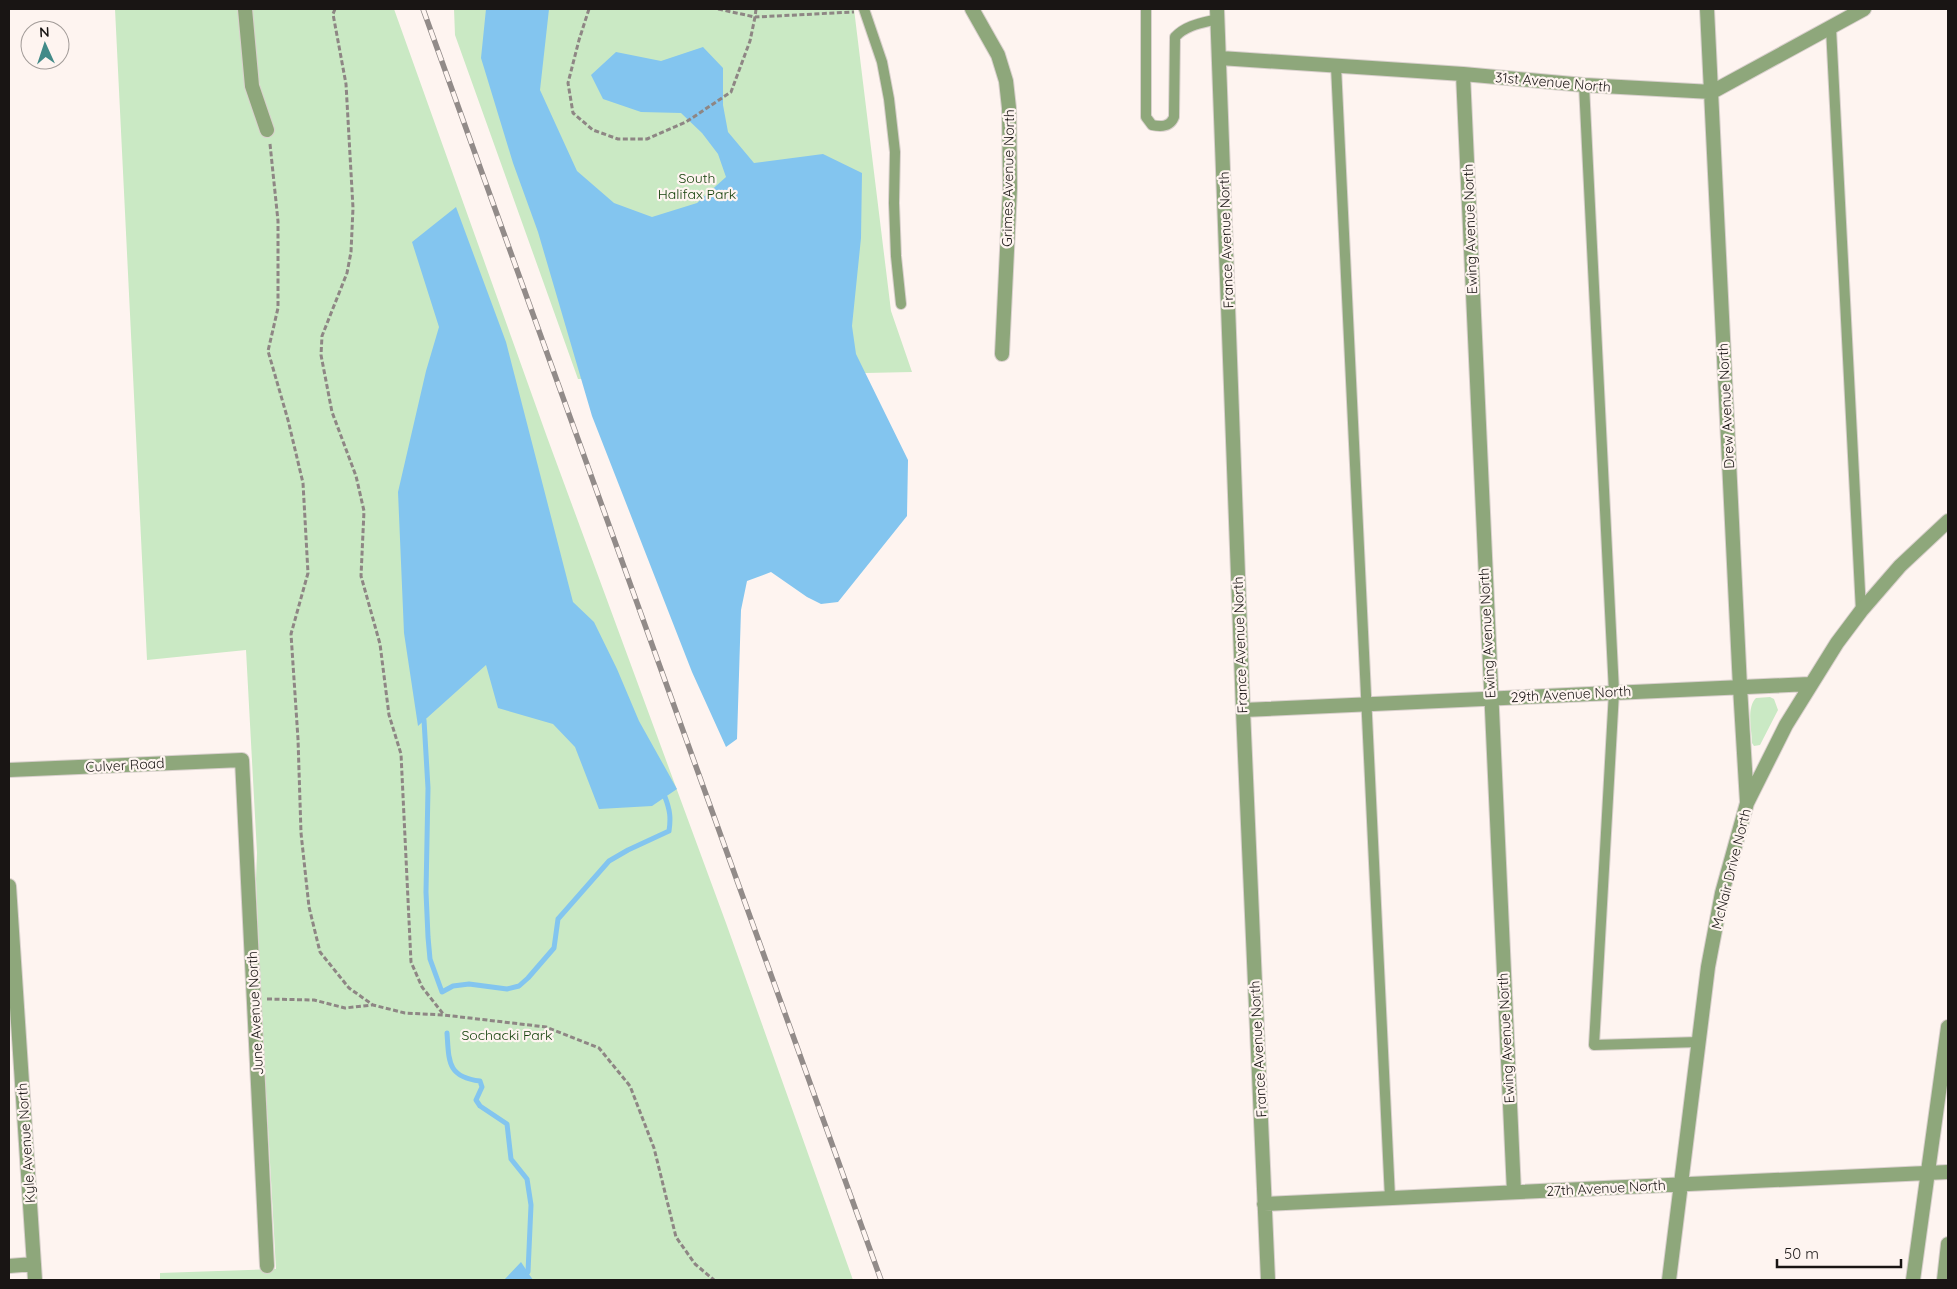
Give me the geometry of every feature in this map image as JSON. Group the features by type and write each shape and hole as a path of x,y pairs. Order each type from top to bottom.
{"street":[{"path":"245,9 252,86 267,130"},
{"name":"Grimes Avenue North","path":"972,9 998,55 1006,81 1009,108 1010,188 1002,354"},
{"name":"Drew Avenue North","path":"1707,9 1747,803"},
{"path":"1712,92 1864,9"},
{"name":"France Avenue North","path":"1218,14 1243,710 1268,1280"},
{"name":"31st Avenue North","path":"1220,58 1463,74 1584,85 1712,92"},
{"name":"Ewing Avenue North","path":"1463,74 1514,1192"},
{"name":"McNair Drive North","path":"1669,1280 1708,966 1722,893 1747,803 1786,725 1837,643 1861,611 1900,566 1948,521"},
{"name":"29th Avenue North","path":"1243,710 1810,684"},
{"name":"Culver Road","path":"9,770 242,760"},
{"name":"June Avenue North","path":"242,760 267,1266"},
{"name":"Kyle Avenue North","path":"9,886 35,1280"},
{"path":"1913,1280 1948,1027"},
{"name":"27th Avenue North","path":"1264,1204 1948,1172"},
{"path":"1944,1280 1948,1244"},
{"path":"9,1266 34,1264"}],"lane":[{"path":"1146,9 1146,117 1152,125 1156,126 1167,125 1172,122 1174,117 1174,37 1181,30 1218,14"},
{"path":"865,10 882,62 890,108 895,152 895,239 901,304"},
{"path":"1831,28 1861,611"},
{"path":"1336,66 1390,1198"},
{"path":"1584,85 1614,692 1594,1045 1699,1042"}],"path":[{"path":"335,9 333,14 346,84 353,208 350,252 346,273 322,336 321,355 332,412 356,476 364,511 361,576 380,644 389,715 401,754 411,962 422,987 444,1015"},
{"path":"589,9 568,83 573,113 593,130 618,139 647,139 686,122 731,92 750,41 756,9"},
{"path":"718,9 755,17 865,10"},
{"path":"267,130 272,151 276,201 278,279 278,308 268,351 288,420 303,483 308,573 291,634 298,739 301,832 309,907 320,952 349,988 373,1005"},
{"path":"254,1000 291,998 314,1000 345,1008 373,1005 405,1013 444,1015 546,1027 599,1048 630,1086 654,1148 676,1237 695,1264 714,1280"}],"green space":[{"name":"Sochacki Park","path":"115,9 394,9 547,437 726,923 853,1280 160,1280 160,1273 276,1269 262,1020 256,879 257,853 246,650 147,660"},
{"name":"South Halifax Park","path":"454,9 854,9 891,311 912,372 578,379 455,35"},
{"path":"1770,697 1774,699 1778,710 1760,745 1754,746 1752,743 1751,707 1756,698"}],"water":[{"path":"486,9 549,9 540,90 577,171 614,203 652,217 697,203 726,177 718,154 702,133 681,113 641,112 603,99 591,75 616,52 661,61 703,47 723,68 723,105 728,132 754,163 823,154 862,173 861,238 852,326 856,354 908,460 907,516 838,602 821,604 807,597 771,572 747,581 741,610 737,739 726,747 692,672 592,416 538,232 513,163 481,58"},
{"path":"456,207 506,342 573,602 594,622 639,721 677,789 652,806 599,809 575,747 553,724 498,708 486,665 418,726 404,633 398,492 426,371 439,327 412,242"},
{"path":"521,1262 533,1280 504,1280"}],"waterway":[{"path":"424,720 428,788 426,892 428,937 430,959 442,992 453,986 469,984 507,989 519,986 554,948 558,919 609,861 669,831 670,814 665,797"},
{"path":"447,1033 448,1052 452,1066 461,1076 480,1081 482,1087 476,1100 480,1106 507,1124 511,1159 527,1179 531,1205 528,1272"}],"railway":[{"path":"423,9 881,1280"}]}
